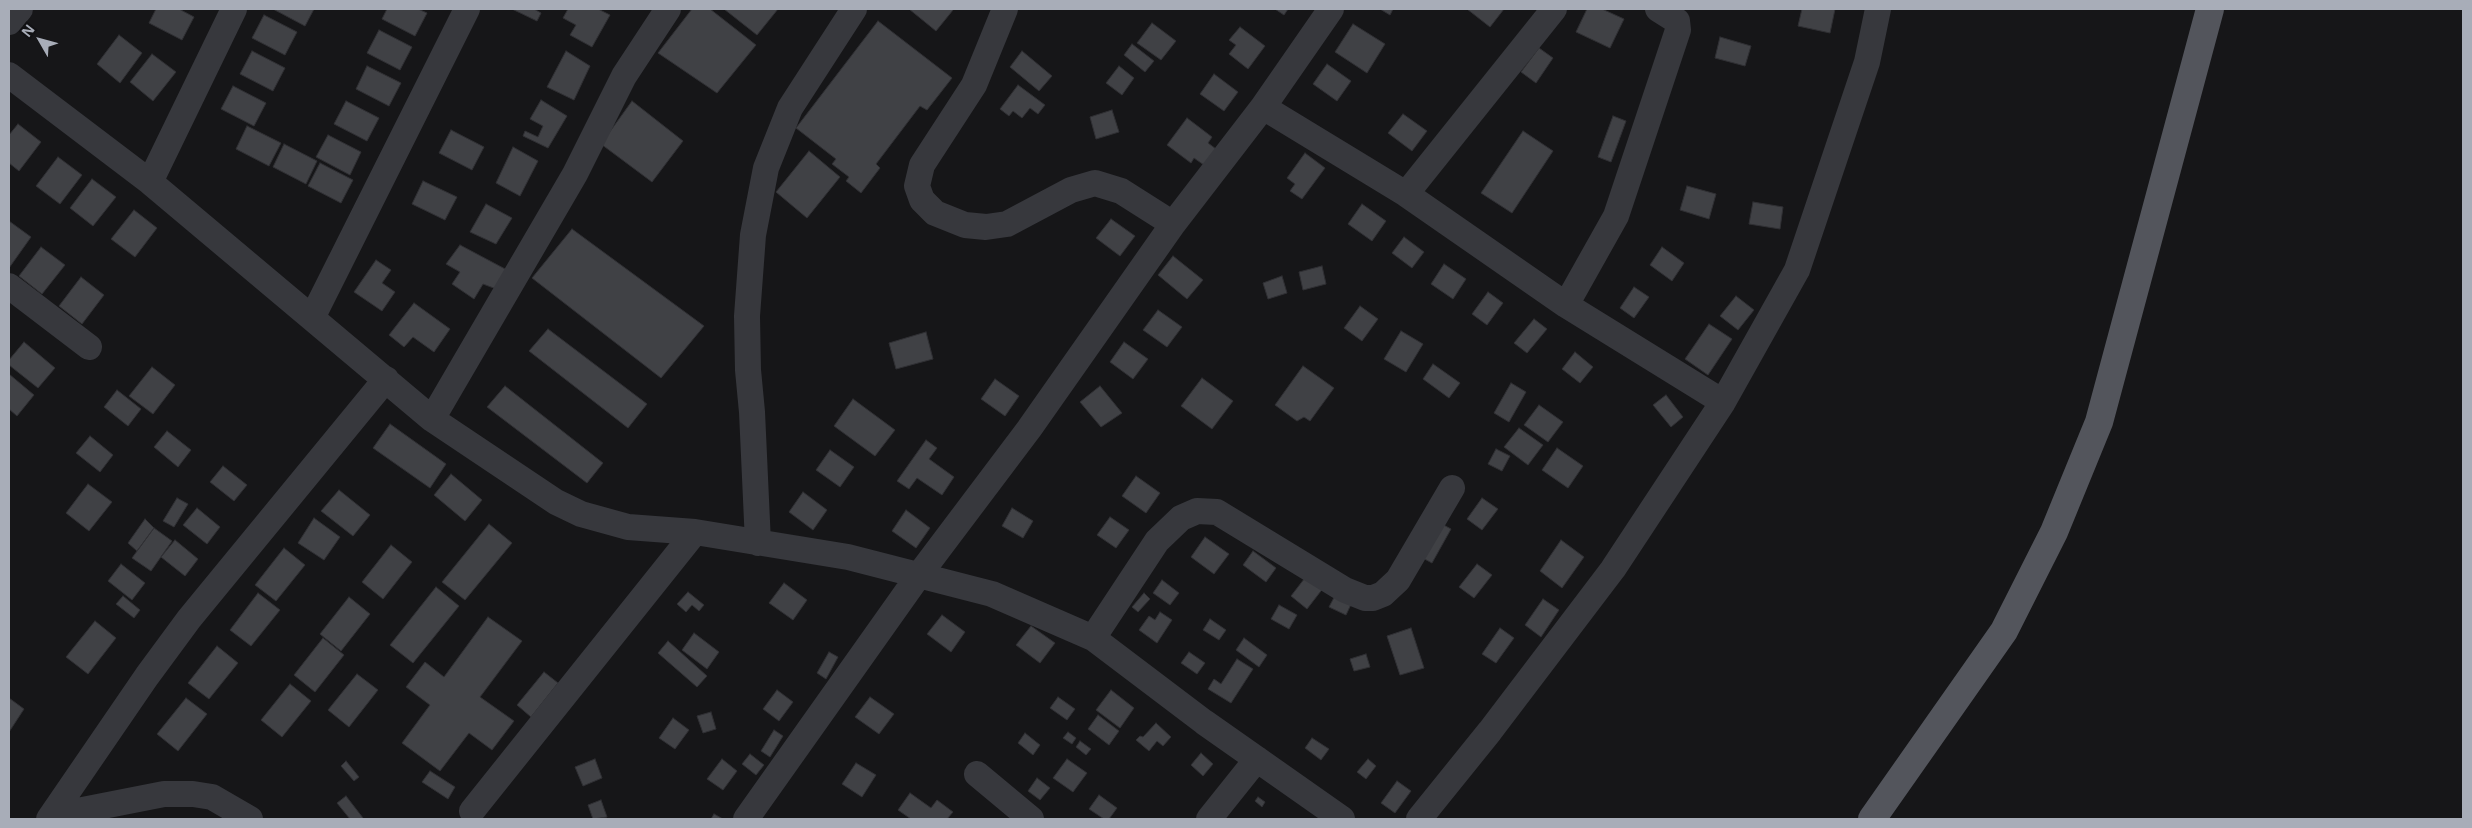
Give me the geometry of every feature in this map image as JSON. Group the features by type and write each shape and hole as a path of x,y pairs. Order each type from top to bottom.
{"main road":[{"path":"1872,819 2004,632 2054,532 2099,422 2210,9"}],"street":[{"path":"9,22 20,9"},
{"path":"150,182 234,9"},
{"path":"312,318 467,9"},
{"path":"432,419 575,174 624,76 668,9"},
{"path":"758,543 752,412 748,370 747,316 753,235 766,168 790,108 854,9"},
{"path":"1005,9 974,85 922,165 917,186 922,200 935,213 965,225 986,228 1007,224 1071,190 1095,184 1120,191 1173,224"},
{"path":"746,819 919,575 1029,429 1173,224 1263,107 1331,9"},
{"path":"1406,194 1554,9"},
{"path":"1566,305 1616,216 1678,30 1677,22 1658,9"},
{"path":"1419,819 1490,732 1612,569 1724,402 1797,270 1867,62 1878,9"},
{"path":"9,75 150,182 432,419 556,502 581,514 628,527 695,532 848,557 992,594 1093,638 1204,722 1342,819"},
{"path":"1263,107 1406,194 1566,305 1724,402"},
{"path":"13,299 89,347"},
{"path":"51,818 147,676 189,619 265,524 386,379"},
{"path":"1093,638 1157,541 1181,518 1198,511 1217,512 1345,590 1364,598 1374,598 1383,594 1398,580 1452,488"},
{"path":"472,811 695,532"},
{"path":"1209,819 1257,759"},
{"path":"977,774 1031,819"},
{"path":"51,818 164,794 193,794 212,797 250,819"}],"building":[{"path":"156,9 179,9 194,17 182,40 149,23"},
{"path":"273,9 314,9 305,26"},
{"path":"387,9 418,9 427,13 415,36 382,19"},
{"path":"512,9 534,9 541,13 537,21"},
{"path":"568,9 598,9 610,15 592,47 570,35 576,25 563,18"},
{"path":"692,9 710,9 756,45 717,93 658,53"},
{"path":"724,9 778,9 757,35"},
{"path":"909,9 952,9 953,10 936,31"},
{"path":"1275,9 1288,9 1284,15"},
{"path":"1380,9 1393,9 1390,15"},
{"path":"1467,9 1504,9 1490,27"},
{"path":"1587,9 1602,9 1624,19 1610,48 1576,32"},
{"path":"1802,9 1835,9 1830,33 1798,26"},
{"path":"264,15 297,32 285,55 252,38"},
{"path":"878,21 952,78 927,110 920,106 876,164 880,168 861,193 846,181 849,177 832,164 836,159 796,128"},
{"path":"1152,23 1176,41 1161,60 1137,43"},
{"path":"1353,24 1385,44 1367,73 1335,52"},
{"path":"1240,27 1265,46 1248,69 1229,54 1236,45 1229,40"},
{"path":"379,30 412,47 400,70 367,53"},
{"path":"119,35 142,53 120,83 97,64"},
{"path":"1720,37 1751,46 1745,66 1715,58"},
{"path":"1132,44 1154,61 1145,72 1124,55"},
{"path":"1539,48 1553,58 1536,83 1521,72"},
{"path":"252,51 285,68 273,91 240,74"},
{"path":"566,51 590,66 574,100 547,87"},
{"path":"1022,51 1052,76 1039,91 1010,67"},
{"path":"152,54 176,72 153,101 130,82"},
{"path":"1327,64 1351,81 1337,101 1313,84"},
{"path":"367,66 401,83 389,106 356,89"},
{"path":"1119,66 1134,78 1122,95 1106,83"},
{"path":"1214,74 1238,92 1224,111 1200,94"},
{"path":"1018,85 1045,105 1038,114 1030,108 1022,118 1013,111 1009,116 1000,109"},
{"path":"233,86 266,103 254,126 221,109"},
{"path":"541,100 567,116 548,148 523,136 525,131 538,137 543,126 530,119"},
{"path":"346,101 379,118 367,141 334,124"},
{"path":"632,101 683,141 652,182 601,144"},
{"path":"1112,110 1119,132 1096,139 1090,117"},
{"path":"1403,114 1427,131 1412,151 1388,133"},
{"path":"1613,116 1626,121 1611,162 1598,157"},
{"path":"1187,118 1212,137 1208,143 1216,149 1204,165 1194,158 1191,163 1167,145"},
{"path":"18,124 41,142 19,171 9,163 9,135"},
{"path":"247,126 281,143 269,166 236,149"},
{"path":"451,130 484,147 472,170 439,153"},
{"path":"1523,131 1553,151 1512,213 1481,193"},
{"path":"328,135 361,152 350,175 316,157"},
{"path":"284,144 317,161 306,184 273,167"},
{"path":"513,147 538,161 520,196 496,183"},
{"path":"809,151 840,177 807,218 776,192"},
{"path":"1305,153 1325,168 1302,199 1290,191 1295,184 1287,178"},
{"path":"58,157 82,175 60,204 36,186"},
{"path":"320,163 353,180 341,203 308,186"},
{"path":"92,179 116,197 93,226 70,208"},
{"path":"423,181 457,197 445,220 412,204"},
{"path":"1687,186 1716,194 1709,219 1680,210"},
{"path":"1753,202 1783,207 1780,229 1749,224"},
{"path":"486,204 512,218 496,244 470,232"},
{"path":"1362,204 1386,221 1372,241 1348,224"},
{"path":"134,210 157,228 135,257 111,239"},
{"path":"1111,219 1135,236 1120,256 1096,238"},
{"path":"9,221 31,237 9,268"},
{"path":"572,229 704,326 661,378 532,278"},
{"path":"1404,237 1424,252 1412,268 1392,253"},
{"path":"460,245 507,270 499,290 483,284 474,299 452,284 460,272 446,264"},
{"path":"41,247 65,265 42,294 19,276"},
{"path":"1662,247 1684,263 1672,281 1650,265"},
{"path":"1173,256 1203,280 1187,299 1158,275"},
{"path":"376,260 391,270 382,283 395,292 382,311 354,292"},
{"path":"1444,264 1466,279 1453,299 1431,284"},
{"path":"1322,266 1326,284 1303,290 1299,272"},
{"path":"1282,276 1287,293 1268,299 1263,283"},
{"path":"81,277 104,295 82,324 59,306"},
{"path":"1634,287 1649,297 1634,318 1620,308"},
{"path":"1488,292 1503,303 1487,325 1472,314"},
{"path":"1736,296 1754,310 1738,330 1720,316"},
{"path":"414,303 450,329 434,352 413,337 404,347 389,335"},
{"path":"1360,306 1378,319 1362,341 1344,328"},
{"path":"1158,310 1182,327 1167,347 1143,330"},
{"path":"1534,319 1547,329 1527,353 1514,343"},
{"path":"1709,324 1732,339 1708,375 1685,359"},
{"path":"548,329 647,404 628,428 529,351"},
{"path":"1401,331 1423,344 1406,372 1384,359"},
{"path":"926,332 933,359 896,369 889,343"},
{"path":"24,342 55,368 38,388 9,365 9,360"},
{"path":"1124,342 1148,359 1133,379 1110,362"},
{"path":"1575,352 1593,367 1580,383 1562,369"},
{"path":"1433,364 1460,383 1449,398 1423,379"},
{"path":"1303,366 1334,388 1310,421 1304,417 1297,421 1275,405"},
{"path":"152,367 175,385 153,414 129,396"},
{"path":"9,374 34,395 17,416 9,409"},
{"path":"1202,378 1233,401 1212,429 1181,406"},
{"path":"995,379 1019,396 1005,416 981,399"},
{"path":"1511,383 1526,392 1509,422 1494,413"},
{"path":"505,386 603,463 587,483 487,407"},
{"path":"1100,386 1122,413 1101,427 1080,402"},
{"path":"117,390 141,409 128,426 104,407"},
{"path":"1666,395 1683,417 1671,427 1653,405"},
{"path":"853,399 895,430 875,456 834,426"},
{"path":"1539,405 1563,422 1548,442 1524,425"},
{"path":"390,424 446,464 430,488 373,448"},
{"path":"1519,428 1543,445 1528,465 1504,447"},
{"path":"167,431 191,450 178,467 154,447"},
{"path":"90,436 113,455 100,472 76,453"},
{"path":"926,440 937,448 929,459 954,477 942,495 917,478 909,489 897,481"},
{"path":"1557,448 1583,466 1568,488 1542,470"},
{"path":"1496,449 1510,456 1502,471 1488,464"},
{"path":"830,450 854,467 840,487 816,470"},
{"path":"223,466 247,485 234,501 210,482"},
{"path":"451,474 482,500 465,521 434,495"},
{"path":"1136,476 1160,493 1146,513 1122,496"},
{"path":"88,484 112,502 89,531 66,513"},
{"path":"339,490 370,515 353,536 321,511"},
{"path":"803,492 827,510 813,530 789,512"},
{"path":"177,498 188,504 174,527 163,521"},
{"path":"1482,498 1498,509 1482,530 1467,519"},
{"path":"197,508 220,527 207,544 183,525"},
{"path":"1012,508 1033,521 1023,538 1002,526"},
{"path":"906,510 930,528 916,548 892,531"},
{"path":"1110,517 1129,530 1116,548 1097,535"},
{"path":"314,518 340,537 324,560 298,543"},
{"path":"145,519 154,528 137,551 128,543"},
{"path":"1438,522 1451,529 1432,563 1419,556"},
{"path":"489,524 512,543 465,600 442,582"},
{"path":"154,528 172,541 151,571 132,558"},
{"path":"1205,537 1229,554 1214,574 1191,557"},
{"path":"175,540 198,559 185,576 161,557"},
{"path":"1561,540 1584,557 1562,588 1540,571"},
{"path":"391,545 412,562 383,599 362,582"},
{"path":"284,548 305,565 276,601 255,585"},
{"path":"1253,551 1276,568 1266,582 1243,565"},
{"path":"121,564 145,583 132,600 108,581"},
{"path":"1477,564 1492,575 1474,598 1459,587"},
{"path":"1308,574 1324,587 1307,609 1291,596"},
{"path":"1162,580 1179,593 1170,605 1153,593"},
{"path":"784,583 807,600 793,620 769,603"},
{"path":"436,587 459,606 413,663 390,645"},
{"path":"688,592 704,605 699,611 692,605 686,612 677,604"},
{"path":"1337,592 1353,600 1346,615 1329,607"},
{"path":"258,593 280,610 251,646 230,630"},
{"path":"1144,593 1150,599 1138,612 1132,607"},
{"path":"123,596 140,610 134,618 116,604"},
{"path":"349,597 370,614 341,651 320,634"},
{"path":"1543,599 1559,610 1541,637 1525,625"},
{"path":"1279,605 1297,615 1289,629 1271,619"},
{"path":"1160,612 1172,620 1157,643 1139,630 1149,616 1155,620"},
{"path":"942,615 965,632 951,652 927,634"},
{"path":"488,617 522,641 480,697 514,721 492,750 469,733 440,771 402,743 430,705 406,687 425,662 444,677"},
{"path":"1210,619 1226,630 1219,640 1203,630"},
{"path":"95,621 116,638 88,674 66,657"},
{"path":"1031,626 1055,643 1040,663 1016,645"},
{"path":"1411,628 1424,668 1400,675 1387,636"},
{"path":"1500,628 1514,638 1496,663 1482,654"},
{"path":"694,633 719,652 707,669 682,650"},
{"path":"323,638 344,655 315,692 294,675"},
{"path":"1244,638 1267,655 1259,667 1236,650"},
{"path":"668,641 707,676 697,687 658,653"},
{"path":"217,646 238,663 209,699 188,683"},
{"path":"829,652 838,657 826,679 817,673"},
{"path":"1189,652 1205,663 1197,674 1181,663"},
{"path":"1366,654 1370,667 1354,671 1350,659"},
{"path":"1237,659 1253,669 1231,703 1208,689 1214,679 1221,684"},
{"path":"544,672 558,683 531,717 517,705"},
{"path":"357,674 378,690 349,727 328,710"},
{"path":"290,684 311,701 282,737 261,720"},
{"path":"777,690 793,702 779,721 763,709"},
{"path":"1111,690 1134,708 1120,728 1096,710"},
{"path":"870,697 894,714 879,734 855,717"},
{"path":"1058,697 1075,709 1067,720 1050,708"},
{"path":"9,698 24,709 9,732"},
{"path":"186,698 207,714 178,751 157,734"},
{"path":"711,712 716,729 703,733 697,716"},
{"path":"1098,715 1119,731 1109,745 1088,729"},
{"path":"673,718 689,730 675,749 659,738"},
{"path":"1156,723 1171,737 1163,746 1157,741 1149,751 1136,740 1140,736 1143,737"},
{"path":"774,730 783,736 770,757 761,751"},
{"path":"1068,732 1076,738 1072,744 1063,738"},
{"path":"1025,733 1040,745 1033,755 1018,743"},
{"path":"1312,738 1329,749 1321,760 1305,748"},
{"path":"1080,741 1091,749 1086,755 1076,747"},
{"path":"1201,753 1213,764 1203,776 1191,765"},
{"path":"750,754 764,765 756,775 742,764"},
{"path":"595,759 602,778 583,786 575,767"},
{"path":"722,759 737,771 723,790 707,779"},
{"path":"1067,759 1087,773 1073,792 1053,778"},
{"path":"1368,759 1376,766 1366,779 1357,772"},
{"path":"346,761 359,777 354,781 341,766"},
{"path":"856,763 876,775 862,797 842,784"},
{"path":"430,771 455,787 448,799 422,782"},
{"path":"1037,778 1050,788 1040,800 1028,791"},
{"path":"1397,781 1411,791 1395,813 1381,803"},
{"path":"910,793 931,808 937,800 953,812 947,819 911,819 898,810"},
{"path":"1099,795 1117,808 1109,819 1104,819 1089,809"},
{"path":"346,796 362,819 350,819 337,803"},
{"path":"1258,797 1265,802 1262,807 1255,801"},
{"path":"601,800 607,817 593,819 588,805"},
{"path":"714,814 723,819 711,819"}]}
